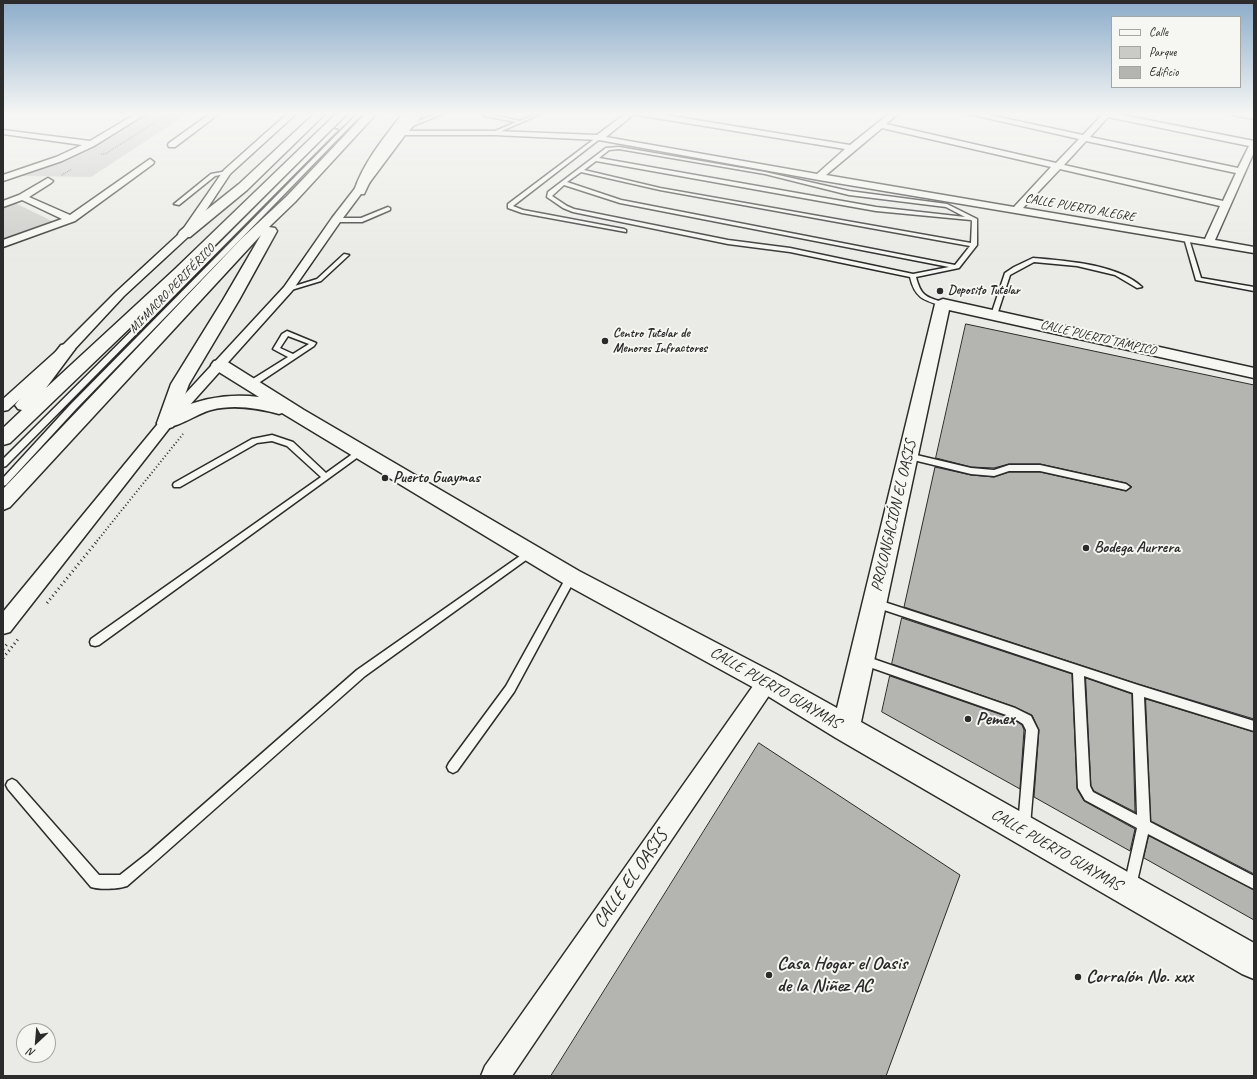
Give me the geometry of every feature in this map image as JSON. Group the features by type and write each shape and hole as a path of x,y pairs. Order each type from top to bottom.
{"main road":[{"path":"185,234 242,187 267,163"},
{"path":"3,439 292,163"},
{"path":"3,502 246,242 324,163"},
{"path":"360,191 363,178 373,163"},
{"path":"242,187 277,165"},
{"path":"267,188 277,165"},
{"path":"166,423 180,384 231,300 260,245 290,199"},
{"name":"CALLE PUERTO TAMPICO","path":"943,304 1254,373"},
{"name":"PROLONGACIÓN EL OASIS","path":"846,729 943,304"},
{"path":"3,432 67,349"},
{"name":"CALLE PUERTO GUAYMAS","path":"220,365 297,414 530,553 767,682 846,729 1254,962"},
{"name":"CALLE PUERTO GUAYMAS","path":"166,423 199,407 231,400 253,401 297,414"}],"street":[{"path":"3,178 47,163"},
{"path":"3,244 71,219 148,163"},
{"path":"3,407 67,349 120,294 185,234 227,172 237,163"},
{"path":"3,626 166,423 288,289 336,220 381,163"},
{"name":"CALLE PUERTO ALEGRE","path":"742,163 1254,250"},
{"path":"819,177 835,163"},
{"path":"1046,163 1227,204"},
{"path":"1016,210 1061,163"},
{"path":"1204,163 1240,171"},
{"path":"1209,242 1244,163"},
{"path":"3,170 21,173"},
{"path":"3,204 22,197 48,181"},
{"path":"22,197 71,219"},
{"path":"57,213 72,212 87,208"},
{"name":"CALLE EL OASIS","path":"494,1076 767,682"}],"lane":[{"name":"MI MACRO PERIFÉRICO","path":"3,464 303,163"},
{"name":"MI MACRO PERIFÉRICO","path":"3,483 73,407 312,163"},
{"path":"565,163 510,205 510,207 522,211 624,231"},
{"path":"588,163 550,193 549,196 565,207 573,210 728,242 790,250 913,276 956,267 974,245 975,220"},
{"path":"619,163 876,209 975,220"},
{"path":"709,163 765,173 849,193 948,206 975,220"},
{"path":"580,170 660,189 974,245"},
{"path":"177,204 213,175 227,172"},
{"path":"564,182 620,201 956,267"},
{"path":"336,220 362,220 388,209"},
{"path":"1186,239 1198,279 1254,289"},
{"path":"288,289 319,280 346,255"},
{"path":"994,315 1007,274 1033,260 1077,264 1117,274 1139,287"},
{"path":"913,276 916,291 919,295 943,304"},
{"path":"252,384 293,357 313,343 287,333 284,335 276,349 293,357"},
{"path":"177,485 255,441 272,438 290,444 326,477"},
{"path":"95,642 361,452"},
{"path":"908,456 971,471 994,473 1009,468 1040,468 1126,487"},
{"path":"12,785 96,882 122,881 152,857 361,674 530,553"},
{"path":"454,767 510,689 571,576"},
{"path":"874,602 1078,671 1254,726"},
{"path":"861,660 1015,713 1027,720 1032,730 1024,831"},
{"path":"1078,671 1084,788 1089,796 1254,883"},
{"path":"1129,891 1144,825 1138,690"}],"green space":[{"path":"55,163 112,163 91,177 20,176"},
{"path":"15,203 54,222 3,241 3,207"}],"building":[{"name":"Bodega Aurrera","path":"966,324 1254,385 1254,719 1138,684 904,607 935,467 971,475 994,477 1009,472 1040,472 1126,491 1132,487 1126,483 1040,464 1009,464 994,468 971,467 936,458"},
{"path":"902,618 1072,674 1077,789 1084,801 1135,829 1130,851 1034,797 1039,730 1032,715 1015,707 892,664"},
{"path":"890,676 1011,718 1022,725 1024,730 1020,789 882,712"},
{"path":"1086,678 1132,694 1135,812 1094,791 1091,786"},
{"path":"1146,699 1254,732 1254,874 1151,821"},
{"name":"Casa Hogar el Oasis de la Niñez AC","path":"759,743 960,875 886,1076 551,1076"},
{"path":"1149,836 1254,890 1254,920 1144,858"}],"place":[{"name":"Deposito Tutelar","path":"940,291"},
{"name":"Centro Tutelar de Menores Infractores","path":"605,341"},
{"name":"Puerto Guaymas","path":"385,478"},
{"name":"Bodega Aurrera","path":"1086,548"},
{"name":"Pemex","path":"968,719"},
{"name":"Casa Hogar el Oasis de la Niñez AC","path":"769,975"},
{"name":"Corralón No. xxx","path":"1078,977"}]}
